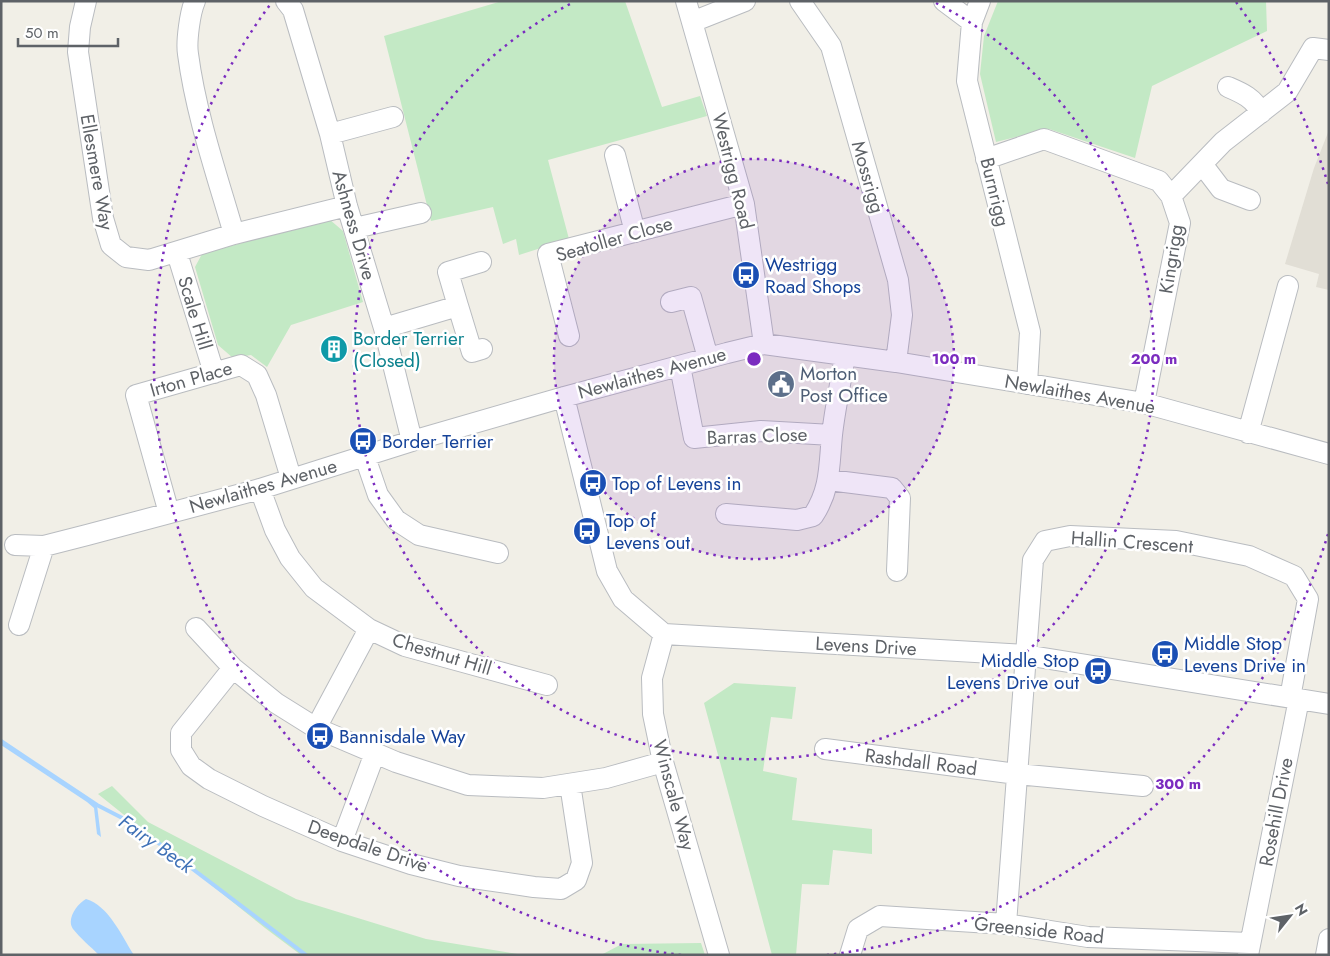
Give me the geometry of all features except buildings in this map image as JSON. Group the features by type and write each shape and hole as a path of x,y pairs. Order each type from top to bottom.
{"street":[{"name":"Ellesmere Way","path":"86,1 80,26 78,52 103,218 111,245 126,257 149,260 234,234 347,206"},
{"path":"196,1 192,8 187,52 200,116 234,234"},
{"name":"Westrigg Road","path":"686,1 744,204 764,344"},
{"path":"692,22 745,1"},
{"name":"Mossrigg","path":"800,1 831,46 898,280 902,315 896,362"},
{"path":"944,1 972,22"},
{"name":"Burnrigg","path":"980,1 972,22 967,81 1030,332 1027,384"},
{"name":"Ashness Drive","path":"294,4 330,134 347,206 384,328 412,441"},
{"path":"1171,196 1223,142 1287,92 1312,48 1329,50"},
{"path":"1228,87 1248,95 1261,113"},
{"path":"330,134 393,116"},
{"name":"Kingrigg","path":"986,159 1044,139 1159,181 1171,196 1180,223 1144,403"},
{"path":"615,155 635,232"},
{"path":"1202,164 1221,189 1250,200"},
{"name":"Seatoller Close","path":"573,325 548,254 744,204"},
{"path":"355,228 421,213"},
{"name":"Scale Hill","path":"176,253 214,373"},
{"path":"481,262 448,272 472,352 482,349"},
{"path":"1248,433 1288,286"},
{"path":"671,302 691,297 708,358"},
{"path":"384,328 458,306"},
{"name":"Newlaithes Avenue","path":"15,545 44,546 260,489 412,441 764,344 896,362 1144,403 1329,454"},
{"path":"726,514 797,520 813,516 822,503 829,480 832,434 845,355"},
{"name":"Irton Place","path":"169,513 136,395 241,365 257,375 266,395 290,478"},
{"name":"Barras Close","path":"680,366 694,438 761,432 832,434"},
{"path":"564,398 607,571 623,599 664,634"},
{"path":"365,457 378,495 396,520 419,535 498,552"},
{"path":"829,480 892,488 900,498 897,571"},
{"name":"Chestnut Hill","path":"260,489 279,537 290,558 314,588 370,628 405,646 547,685"},
{"name":"Hallin Crescent","path":"1025,655 1033,560 1045,541 1070,536 1176,541 1249,556 1294,576 1308,599 1294,699"},
{"path":"19,625 44,546"},
{"path":"196,628 232,668 276,702 316,728 396,762 468,785 543,788 606,778 663,762"},
{"path":"316,728 370,628"},
{"name":"Levens Drive","path":"664,634 1025,655 1329,704"},
{"name":"Winscale Way","path":"664,634 652,678 653,714 663,762 719,955"},
{"path":"1006,924 1025,655"},
{"name":"Deepdale Drive","path":"232,668 182,733 181,750 191,766 209,779 263,806 342,841 411,864 458,876 561,889 576,880 582,863 570,784"},
{"name":"Rosehill Drive","path":"1249,949 1294,699"},
{"name":"Rashdall Road","path":"825,749 1017,774 1143,786"},
{"path":"342,841 375,753"},
{"name":"Greenside Road","path":"850,955 858,929 880,916 1006,924 1088,937 1249,949"},
{"path":"1326,955 1329,940"}],"shaded area":[{"path":"1329,130 1329,290 1316,287 1319,274 1285,264 1314,168"}],"green space":[{"path":"502,1 625,1 662,107 700,96 707,116 548,160 569,239 519,255 516,239 503,244 493,207 431,221 384,36"},
{"path":"998,1 1266,1 1267,31 1152,86 1135,158 1049,129 996,142 980,74 984,36"},
{"path":"329,219 343,231 363,302 291,325 267,367 251,355 233,358 218,345 195,267 202,254"},
{"path":"734,683 796,687 792,719 771,717 763,771 797,778 792,820 872,829 872,854 833,850 829,885 802,884 796,955 772,955 704,703"},
{"path":"112,786 148,822 296,899 426,939 524,955 301,955 98,794"},
{"path":"701,943 705,955 601,955 622,944"}],"water":[{"path":"1,741 97,805 101,837 97,834 94,808 1,745"},
{"path":"86,899 101,908 108,915 134,955 99,955 73,929 71,925 72,916 79,904"}],"waterway":[{"name":"Fairy Beck","path":"1,741 97,805 132,823 306,955"}],"place":[{"name":"Westrigg Road Shops","path":"746,275"},
{"name":"Border Terrier (Closed)","path":"334,349"},
{"name":"Morton Post Office","path":"781,384"},
{"name":"Border Terrier","path":"363,441"},
{"name":"Top of Levens in","path":"593,483"},
{"name":"Top of Levens out","path":"587,531"},
{"name":"Middle Stop Levens Drive in","path":"1165,654"},
{"name":"Middle Stop Levens Drive out","path":"1098,671"},
{"name":"Bannisdale Way","path":"320,736"}]}
